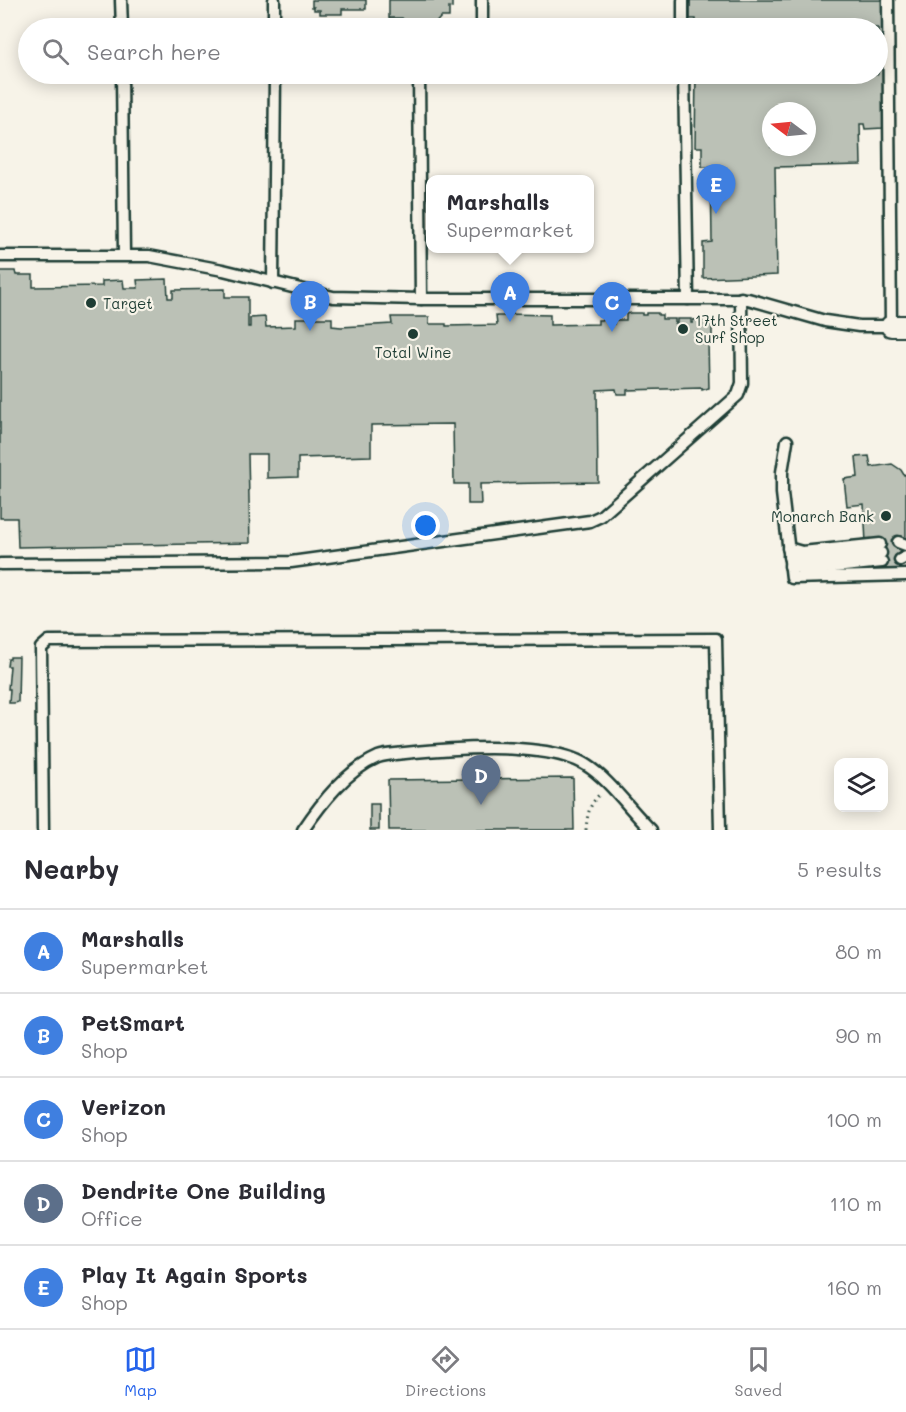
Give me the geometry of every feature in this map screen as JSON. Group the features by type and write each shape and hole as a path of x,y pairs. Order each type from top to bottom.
{"lane":[{"path":"121,0 122,18"},
{"path":"274,0 274,18"},
{"path":"482,0 482,18"},
{"path":"682,0 683,18"},
{"path":"0,256 124,255 174,260 333,297 748,298 825,321 859,326 899,326 888,0"},
{"path":"122,84 124,255"},
{"path":"273,283 275,84"},
{"path":"419,84 421,299"},
{"path":"684,84 688,299"},
{"path":"0,564 291,562 590,521 601,516 738,395 742,383 741,298"},
{"path":"788,441 782,472 782,493 792,578 906,575"},
{"path":"802,552 881,553 806,570 789,557 802,552"},
{"path":"43,830 41,648 49,641 716,639 720,830"},
{"path":"303,830 335,789 360,768 380,756 427,751 536,750 570,757 587,766 651,830"}],"path":[{"path":"586,830 586,818 592,801 609,786"}],"building":[{"path":"312,0 366,0 366,9 342,9 342,14 320,14 320,10 314,10 312,7"},
{"path":"389,0 452,1 452,8 449,7 449,17 389,18"},
{"path":"690,0 882,0 882,18 690,18"},
{"path":"696,84 883,84 883,128 865,129 864,124 860,124 861,165 775,167 777,275 703,278 703,243 712,242 711,167 702,167 702,147 695,147"},
{"path":"0,271 15,271 16,275 33,275 33,287 102,286 102,281 123,280 124,288 138,288 137,280 167,279 168,298 173,298 173,290 225,289 225,297 248,297 248,327 250,327 250,318 265,317 266,327 296,326 296,318 332,318 332,326 341,327 392,324 391,317 429,317 429,324 446,324 446,326 497,325 496,316 507,316 507,314 550,315 550,325 598,324 598,320 610,320 610,324 614,324 614,320 626,320 626,314 630,313 646,315 646,313 658,313 662,315 662,319 675,319 675,323 677,319 691,319 693,323 693,320 707,319 707,323 712,325 712,338 708,342 709,388 702,390 702,388 627,390 627,394 617,394 616,389 597,390 598,482 480,484 481,504 468,504 468,484 454,484 453,424 371,425 371,456 298,458 298,477 267,478 267,454 248,454 250,543 18,547 17,518 0,518"},
{"name":"Monarch Bank","path":"869,456 871,467 892,464 904,475 906,474 906,538 898,539 901,570 883,572 879,541 866,543 864,504 847,506 844,479 858,477 856,457"},
{"path":"10,657 19,657 18,702 14,703 9,703 10,666 7,666"},
{"path":"573,778 574,830 389,830 388,780"},
{"path":"370,804 379,804 379,830 370,830"}],"place":[{"name":"Play It Again Sports","path":"716,214"},
{"name":"Target","path":"91,303"},
{"name":"Marshalls","path":"510,322"},
{"name":"17th Street Surf Shop","path":"683,329"},
{"name":"PetSmart","path":"310,331"},
{"name":"Verizon","path":"612,332"},
{"name":"Total Wine","path":"413,334"},
{"name":"Monarch Bank","path":"886,516"},
{"name":"Dendrite One Building","path":"481,805"}]}
